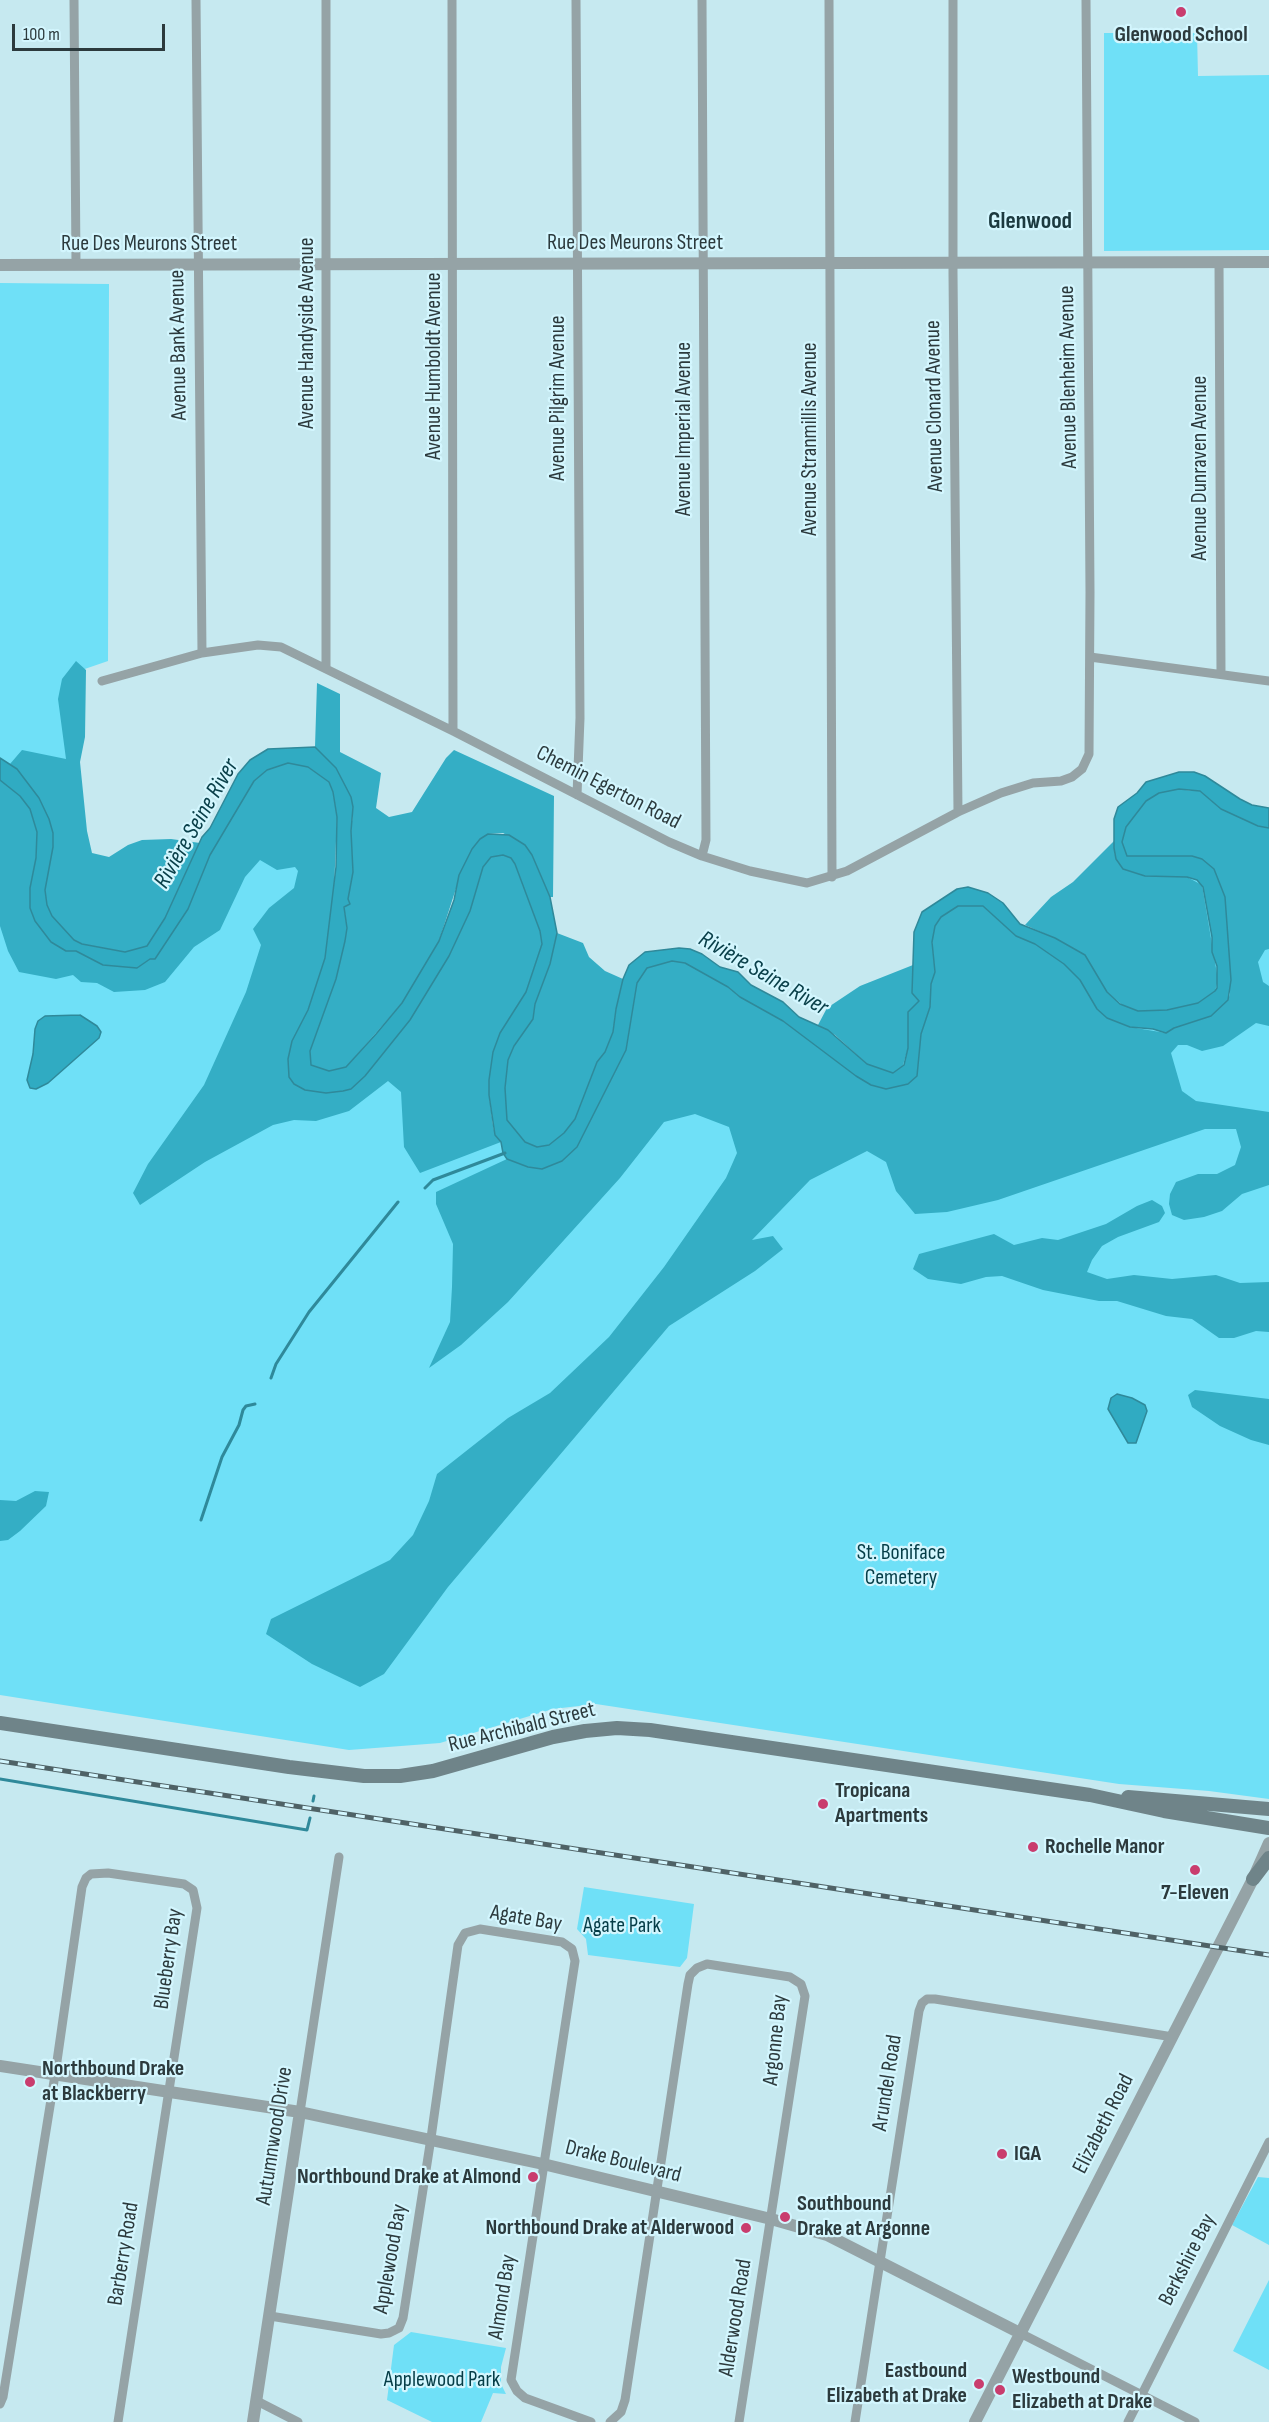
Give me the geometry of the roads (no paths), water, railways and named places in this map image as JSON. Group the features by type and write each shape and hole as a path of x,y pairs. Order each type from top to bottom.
{"main road":[{"name":"Rue Archibald Street","path":"0,1723 364,1776 400,1776 433,1771 554,1737 617,1728 639,1729 693,1735 1090,1795 1164,1811 1269,1828"},
{"name":"Rue Archibald Street","path":"1090,1795 1175,1799 1269,1809"},
{"path":"1253,1879 1269,1858"}],"street":[{"path":"74,0 76,264"},
{"name":"Avenue Bank Avenue","path":"196,0 202,653"},
{"name":"Avenue Handyside Avenue","path":"326,0 326,667"},
{"name":"Avenue Humboldt Avenue","path":"452,0 453,731"},
{"name":"Avenue Pilgrim Avenue","path":"576,0 580,718 577,795"},
{"name":"Avenue Imperial Avenue","path":"702,0 705,774 705,840 702,856"},
{"name":"Avenue Stranmillis Avenue","path":"829,0 832,877"},
{"name":"Avenue Clonard Avenue","path":"953,0 958,812"},
{"name":"Avenue Blenheim Avenue","path":"1086,0 1089,754"},
{"name":"Avenue Dunraven Avenue","path":"1219,262 1221,674"},
{"name":"Rue Des Meurons Street","path":"0,265 1269,262"},
{"name":"Chemin Egerton Road","path":"102,681 202,653 270,645 281,647 326,667 669,842 702,856 750,871 807,883 832,877 958,812 1001,793 1033,783 1061,781 1072,777 1082,769 1089,754"},
{"path":"1090,657 1269,681"},
{"name":"Elizabeth Road","path":"975,2422 1173,2037 1269,1844"},
{"name":"Autumnwood Drive","path":"253,2422 339,1857"},
{"name":"Blueberry Bay","path":"55,2075 82,1887 86,1878 100,1872 152,1879 184,1884 193,1890 197,1908 170,2092"},
{"name":"Agate Bay","path":"431,2138 458,1945 465,1933 480,1929 562,1942 572,1949 574,1961 543,2164"},
{"name":"Argonne Bay","path":"657,2192 690,1975 696,1968 707,1964 790,1977 801,1984 805,1996 771,2219"},
{"name":"Arundel Road","path":"855,2422 918,2011 922,2003 927,1999 1173,2037"},
{"name":"Drake Boulevard","path":"0,2066 300,2112 431,2138 771,2219 827,2235 1195,2422"},
{"path":"0,2404 3,2397 55,2075"},
{"name":"Barberry Road","path":"118,2422 170,2092"},
{"name":"Applewood Bay","path":"270,2316 381,2334 399,2328 404,2318 431,2138"},
{"name":"Berkshire Bay","path":"1128,2422 1269,2142"},
{"name":"Almond Bay","path":"543,2164 512,2380 517,2391 525,2398 591,2422"},
{"path":"1257,2166 1269,2168"},
{"path":"610,2422 621,2412 626,2400 657,2192"},
{"name":"Alderwood Road","path":"739,2422 771,2219"},
{"path":"257,2401 298,2422"}],"waterway":[{"path":"425,1188 433,1180 505,1153"},
{"path":"271,1378 276,1364 309,1312 398,1202"},
{"path":"201,1520 222,1457 239,1425 243,1410 246,1406 255,1404"},
{"path":"0,1779 307,1830 310,1818"},
{"path":"313,1801 314,1796"}],"railway":[{"path":"0,1761 1269,1955"}],"place":[{"name":"Glenwood School","path":"1181,12"},
{"name":"Tropicana Apartments","path":"823,1804"},
{"name":"Rochelle Manor","path":"1033,1847"},
{"name":"7-Eleven","path":"1195,1870"},
{"name":"Northbound Drake at Blackberry","path":"30,2082"},
{"name":"IGA","path":"1002,2154"},
{"name":"Northbound Drake at Almond","path":"533,2177"},
{"name":"Southbound Drake at Argonne","path":"785,2217"},
{"name":"Northbound Drake at Alderwood","path":"746,2228"},
{"name":"Eastbound Elizabeth at Drake","path":"979,2384"},
{"name":"Westbound Elizabeth at Drake","path":"1000,2390"}],"district":[{"name":"Glenwood","path":"1030,222"}],"water label":[{"name":"Rivière Seine River","path":"197,824"},
{"name":"Rivière Seine River","path":"763,974"}],"park label":[{"name":"St. Boniface Cemetery","path":"901,1566"},
{"name":"Agate Park","path":"622,1926"},
{"name":"Applewood Park","path":"442,2380"}]}
